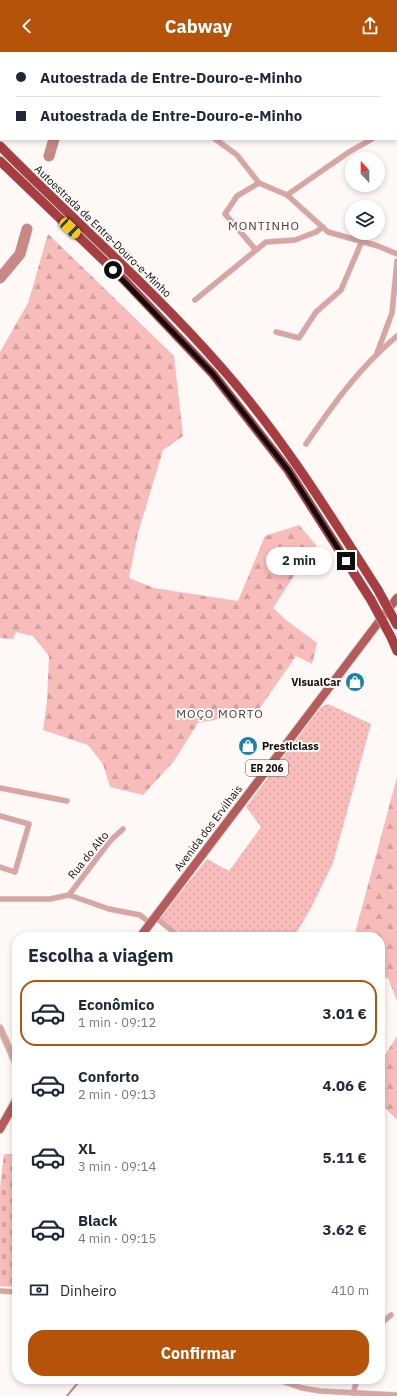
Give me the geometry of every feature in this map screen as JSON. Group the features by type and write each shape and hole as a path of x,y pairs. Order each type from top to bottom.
{"highway":[{"name":"Autoestrada de Entre-Douro-e-Minho","path":"0,146 34,181 132,272 221,366 298,465 378,590 397,625"},
{"name":"Autoestrada de Entre-Douro-e-Minho","path":"0,161 124,280 213,374 288,470 371,600 397,651"}],"main road":[{"name":"Avenida dos Ervilhais","path":"153,920 397,598"},
{"name":"ER 206","path":"144,932 153,920"},
{"path":"0,1129 12,1108"}],"street":[{"path":"215,140 237,155 259,183 287,195 328,232 378,246 397,254"},
{"path":"287,195 349,152 370,140"},
{"path":"256,250 225,214 237,196 259,183"},
{"path":"195,300 266,242 295,240 316,232 323,227"},
{"path":"276,332 300,338 316,312 341,290 362,241"},
{"path":"376,354 392,313 397,261"},
{"path":"306,444 343,391 376,354 397,336"},
{"path":"0,788 67,801"},
{"path":"0,816 29,824 15,872 0,867"},
{"name":"Rua do Alto","path":"69,894 110,841 123,829"},
{"path":"0,899 50,899 69,894 109,909 140,915 153,920 172,932"},
{"path":"0,1028 12,1054"},
{"path":"0,1291 12,1292"},
{"path":"385,1320 391,1315"},
{"path":"290,1384 302,1388 353,1394 397,1395"},
{"path":"353,1394 356,1384"}],"green space":[{"path":"48,234 174,356 183,436 163,450 138,533 129,578 154,588 238,601 265,536 299,525 325,556 326,567 307,556 273,608 286,620 317,643 312,664 296,656 255,715 241,715 198,723 174,761 143,795 110,787 103,764 88,745 43,730 47,701 49,656 33,636 16,632 13,639 0,638 0,352 28,303"},
{"path":"328,704 371,724 333,863 311,908 297,932 179,932 162,921 161,917 207,859 229,871 261,827 246,807 321,707"},
{"path":"397,777 397,1001 388,978 385,978 385,932 355,932"},
{"path":"397,1036 397,1120 385,1108 385,1055"},
{"path":"4,1154 12,1154 12,1287 0,1286 0,1189"}],"waterway":[{"path":"49,156 54,140"},
{"path":"0,278 20,254 27,229"},
{"path":"67,1396 77,1384"}],"place":[{"name":"VisualCar","path":"355,682"},
{"name":"Presticlass","path":"248,746"}],"district":[{"name":"MONTINHO","path":"264,226"},
{"name":"MOÇO MORTO","path":"220,714"}],"route":[{"path":"113,270 213,374 288,470 346,561"}]}
